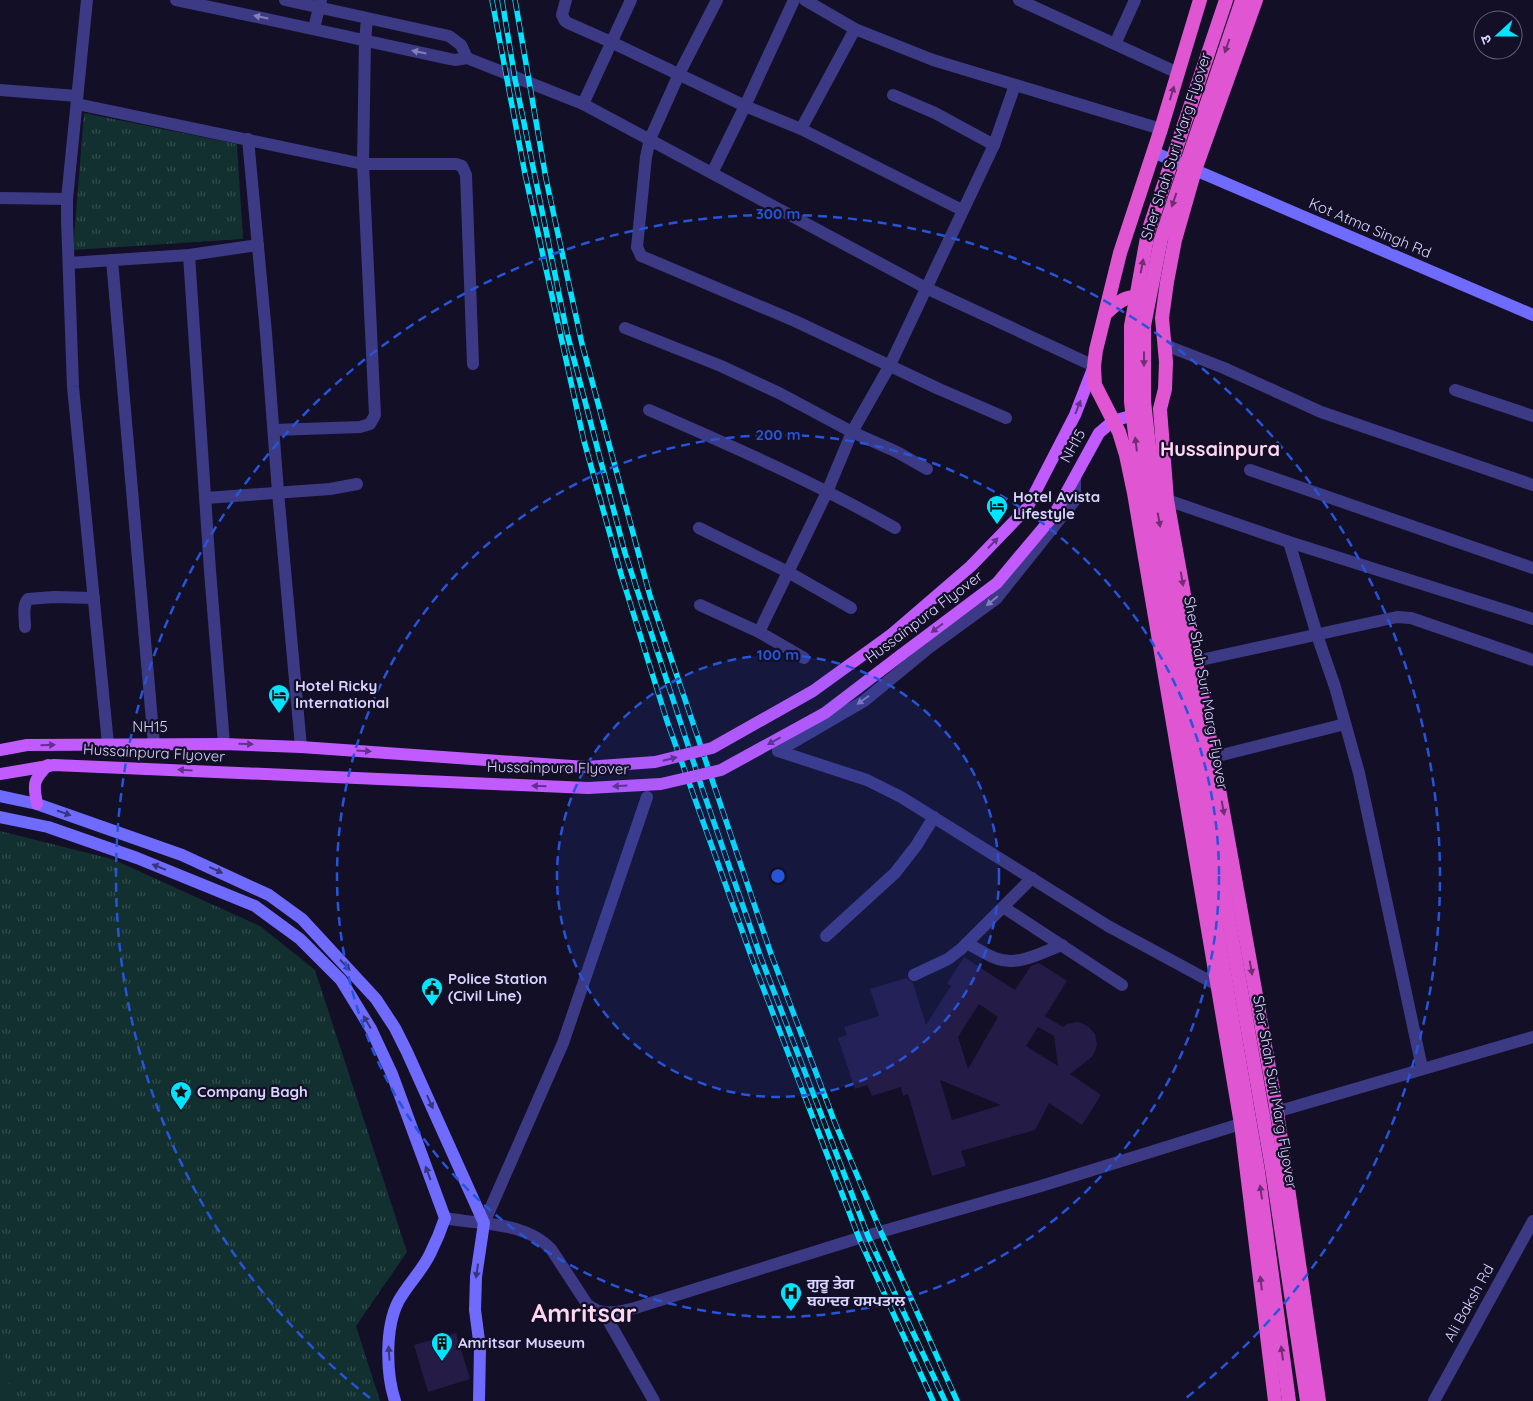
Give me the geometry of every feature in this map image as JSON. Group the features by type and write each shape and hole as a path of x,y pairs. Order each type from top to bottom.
{"highway":[{"path":"1160,409 1148,417 1120,419 1107,408 1095,385 1094,366 1096,350 1120,253 1162,129 1200,0"},
{"name":"Sher Shah Suri Marg Flyover","path":"1226,0 1148,232 1131,326 1131,402 1142,491 1258,1171 1289,1401"},
{"name":"Sher Shah Suri Marg Flyover","path":"1242,0 1161,238 1144,326 1144,401 1154,491 1272,1168 1307,1401"},
{"path":"1256,0 1195,170 1175,240 1162,318 1166,362 1165,389 1160,409 1168,500 1277,1112 1319,1401"},
{"path":"1106,313 1122,299 1137,297 1152,302 1162,318"},
{"path":"1120,419 1119,432 1134,493 1241,1124 1275,1401"}],"main road":[{"name":"Kot Atma Singh Rd","path":"1153,152 1533,315"},
{"name":"Hussainpura Flyover","path":"301,747 586,767 655,762 712,748 813,690 892,634 972,566 1026,508 1075,415 1094,366"},
{"name":"NH15","path":"1075,478 1099,433 1120,419"},
{"name":"Hussainpura Flyover","path":"48,765 588,788 661,784 720,770 825,713 997,583 1054,515 1075,478"},
{"name":"NH15","path":"0,750 27,745 108,744 224,744 301,747"},
{"path":"0,774 48,765"},
{"path":"37,804 34,785 37,778 48,765"},
{"path":"0,796 37,804 182,855 269,895 302,919 376,999 395,1028 484,1223 476,1277 475,1310 480,1348 479,1401"},
{"path":"0,818 48,826 137,858 255,906 300,940 341,980 371,1029 392,1074 446,1218 430,1255 398,1303 391,1324 388,1344 391,1383 395,1401"}],"street":[{"path":"87,0 67,199 73,387 108,744"},
{"path":"176,0 314,28 455,60 467,58 583,104 926,288 1094,366"},
{"path":"285,0 320,4 367,19 449,36 461,45 467,58"},
{"path":"566,0 562,15 565,21 745,106 801,129 962,210"},
{"path":"583,104 631,0"},
{"path":"717,0 650,139 646,157 637,247 641,256 810,328 939,389 1006,418"},
{"path":"712,173 794,0"},
{"path":"805,0 855,28 933,60 1162,129"},
{"path":"1020,0 1178,73"},
{"path":"1115,44 1135,0"},
{"path":"314,28 320,4"},
{"path":"274,430 360,427 370,424 375,415 363,164 367,19"},
{"path":"801,129 855,28"},
{"path":"758,632 827,492 852,432 890,365 994,145 1015,85"},
{"path":"0,90 77,100 363,164 456,164 464,168 466,175 473,364"},
{"path":"893,95 935,113 994,145"},
{"path":"248,139 301,747"},
{"path":"0,198 67,199"},
{"path":"69,263 188,255 258,245"},
{"path":"188,255 224,744"},
{"path":"112,260 154,744"},
{"path":"625,328 721,366 779,393 927,469"},
{"path":"1165,345 1224,368 1321,412 1533,485"},
{"path":"1455,390 1533,416"},
{"path":"649,410 744,451 895,528"},
{"path":"1250,470 1533,568"},
{"path":"1075,478 1075,500 996,599 926,650 864,701 778,751 867,780 901,797 1108,926 1217,985"},
{"path":"206,498 330,489 357,484"},
{"path":"1168,500 1289,542 1533,619"},
{"path":"700,528 788,572 851,608"},
{"path":"1289,542 1316,635 1335,687 1359,773 1422,1068"},
{"path":"25,627 24,609 25,602 28,599 54,597 94,598"},
{"path":"700,605 758,632 804,658"},
{"path":"1196,661 1397,617 1411,618 1533,660"},
{"path":"1214,757 1345,724"},
{"path":"484,1223 563,1043 647,797"},
{"path":"826,936 895,873 916,846 934,817"},
{"path":"914,975 948,959 968,943 1032,878"},
{"path":"1003,906 1122,985"},
{"path":"968,943 995,958 1013,962 1021,961 1062,945"},
{"path":"446,1218 523,1231 544,1241 551,1248 587,1304 594,1311 604,1313 635,1308 859,1238 1041,1186 1422,1068 1533,1037"},
{"name":"Ali Baksh Rd","path":"1434,1401 1533,1221"},
{"path":"604,1313 654,1401"}],"green space":[{"path":"84,113 237,144 243,239 73,250"},
{"name":"Company Bagh","path":"0,831 112,859 260,926 315,970 407,1252 356,1326 380,1401 0,1401"},
{"path":"0,1349 15,1381 0,1387"}],"building":[{"path":"964,957 1015,990 1031,966 1039,963 1067,981 1045,1016 1063,1027 1067,1024 1078,1022 1088,1026 1095,1034 1097,1045 1093,1056 1070,1074 1101,1095 1082,1125 1049,1103 1035,1130 961,1151 966,1166 932,1176 908,1094 903,1096 901,1087 872,1096 867,1085 855,1089 838,1038 847,1035 844,1027 879,1016 870,989 906,978 913,983 926,1025 951,986 947,984","holes":["979,1004 998,1017 968,1069 958,1037","1038,1027 1054,1036 1058,1066 1026,1046","940,1080 1001,1105 952,1120"]},
{"name":"Amritsar Museum","path":"456,1333 470,1379 428,1392 414,1345"}],"railway":[{"path":"492,0 525,174 584,441 621,574 667,721 754,964 859,1238 933,1401"},
{"path":"502,0 515,79 567,333 625,553 702,788 761,958 868,1236 945,1401"},
{"path":"515,0 546,179 582,344 650,596 771,954 835,1123 881,1232 957,1401"}],"place":[{"name":"Hotel Avista Lifestyle","path":"997,525"},
{"name":"Hotel Ricky International","path":"279,714"},
{"name":"Police Station (Civil Line)","path":"432,1007"},
{"name":"Company Bagh","path":"181,1111"},
{"name":"ਗੁਰੂ ਤੇਗ ਬਹਾਦਰ ਹਸਪਤਾਲ","path":"791,1312"},
{"name":"Amritsar Museum","path":"442,1362"}],"district":[{"name":"Hussainpura","path":"1220,449"},
{"name":"Amritsar","path":"584,1313"}]}
